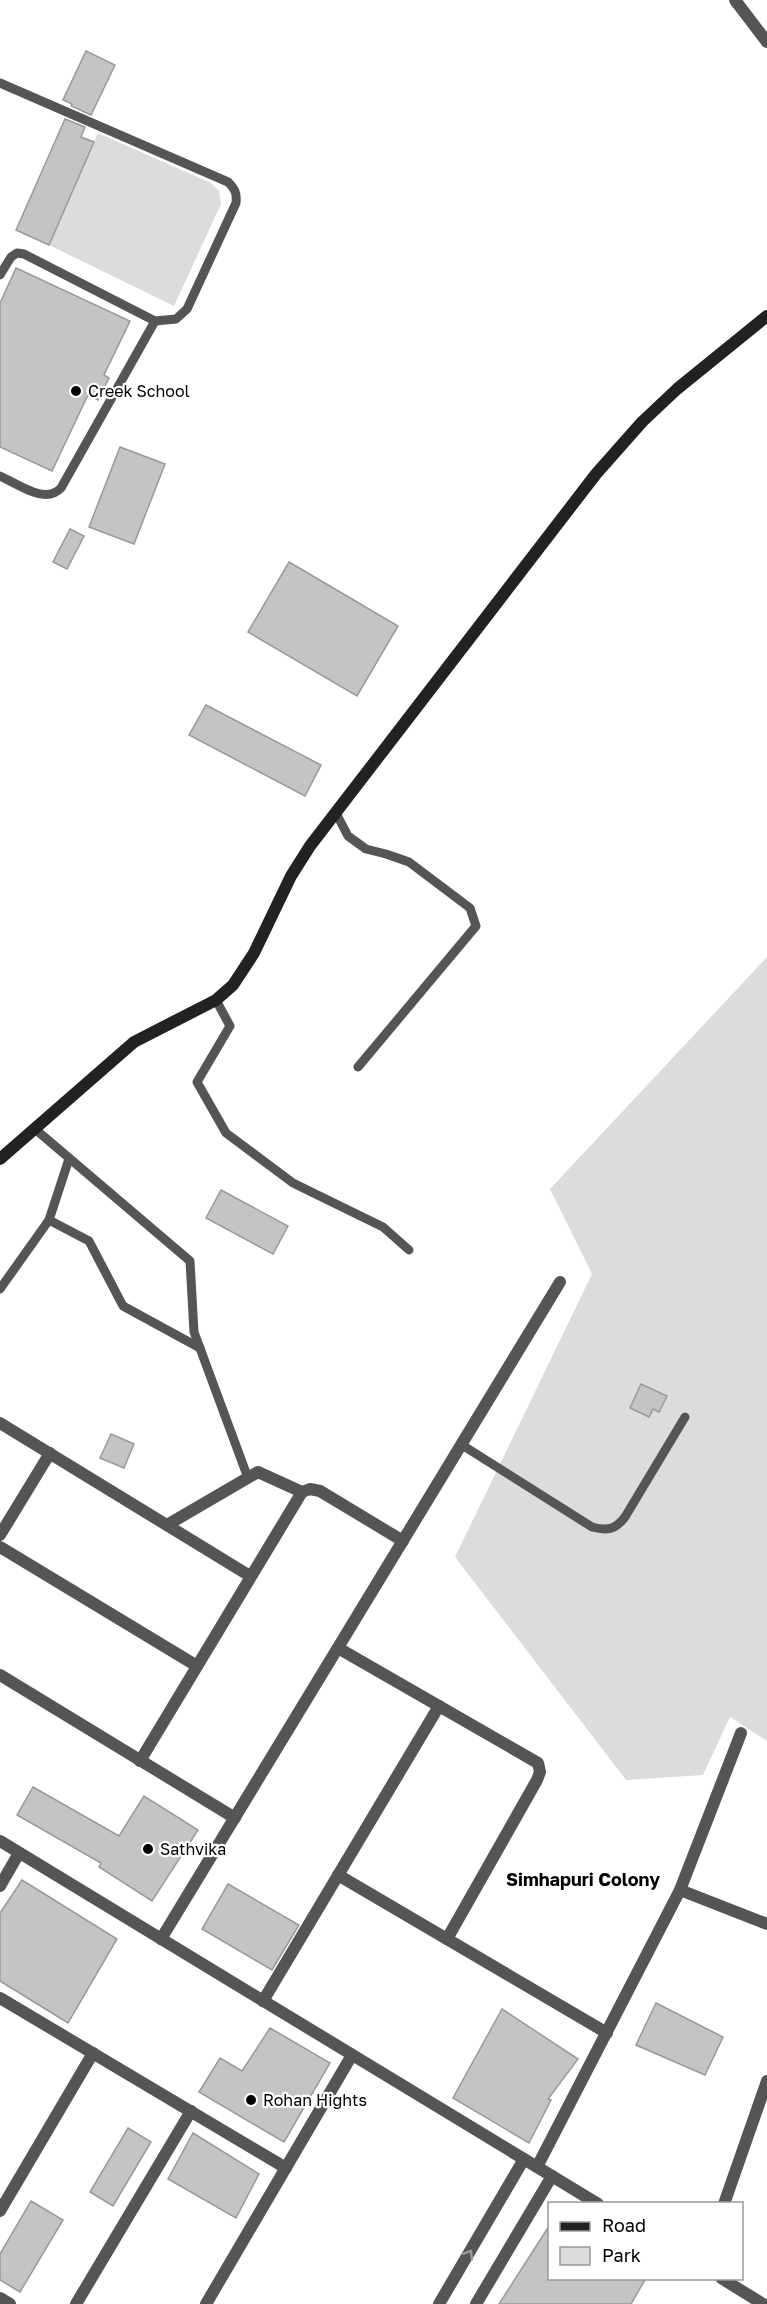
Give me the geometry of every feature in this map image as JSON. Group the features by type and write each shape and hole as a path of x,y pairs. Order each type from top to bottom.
{"street":[{"path":"735,0 767,42"},
{"path":"0,1159 134,1042 216,1000 233,985 243,971 291,876 310,846 337,815 596,474 642,422 677,389 767,316"},
{"path":"161,1939 560,1282"},
{"path":"0,1422 250,1576"},
{"path":"0,1535 50,1454"},
{"path":"167,1525 258,1472 302,1492"},
{"path":"140,1761 302,1492 310,1489 320,1491 403,1541"},
{"path":"0,1547 197,1666"},
{"path":"338,1648 538,1763 540,1772 447,1940"},
{"path":"0,1676 235,1818"},
{"path":"263,2001 439,1706"},
{"path":"537,2167 680,1890 741,1732"},
{"path":"0,1841 594,2202"},
{"path":"0,1886 20,1853"},
{"path":"338,1875 608,2033"},
{"path":"680,1890 767,1924"},
{"path":"0,1998 286,2168"},
{"path":"0,2211 93,2053"},
{"path":"206,2304 352,2055"},
{"path":"725,2202 767,2081"},
{"path":"76,2304 191,2111"},
{"path":"439,2304 524,2159"},
{"path":"476,2304 552,2176"},
{"path":"724,2280 763,2304"},
{"path":"0,2298 10,2304"}],"lane":[{"path":"0,83 228,182 235,188 237,195 236,203 187,309 176,319 155,321 17,253 11,257 0,275"},
{"path":"0,476 37,493 48,496 56,494 155,321"},
{"path":"337,815 348,836 366,849 409,862 470,908 477,926 358,1067"},
{"path":"216,1000 230,1026 197,1082 226,1133 293,1183 383,1227 409,1250"},
{"path":"35,1129 190,1261 194,1332 248,1478"},
{"path":"0,1289 49,1220 69,1159"},
{"path":"49,1220 90,1240 123,1306 200,1348"},
{"path":"462,1445 592,1527 605,1531 617,1527 625,1517 685,1417"}],"green space":[{"path":"98,133 211,183 219,191 221,204 174,306 49,245"},
{"path":"767,957 767,1741 730,1717 703,1775 626,1780 455,1557 592,1274 550,1189"}],"building":[{"path":"86,51 115,65 91,115 63,100"},
{"path":"65,119 85,127 81,137 94,142 49,245 16,230"},
{"path":"16,268 130,321 104,375 109,378 98,400 88,395 52,471 0,447 0,303"},
{"path":"120,447 165,464 134,544 89,527"},
{"path":"70,529 84,536 67,569 53,562"},
{"path":"289,562 398,626 357,696 248,632"},
{"path":"206,705 321,765 305,796 189,735"},
{"path":"221,1190 288,1226 273,1254 206,1218"},
{"path":"641,1384 667,1396 659,1412 653,1409 649,1417 630,1408"},
{"path":"111,1434 134,1444 124,1468 100,1458"},
{"name":"Sathvika","path":"33,1787 119,1836 144,1796 198,1830 152,1901 99,1867 101,1863 17,1815"},
{"path":"22,1880 117,1939 68,2023 0,1981 0,1913"},
{"path":"228,1884 299,1925 272,1970 202,1929"},
{"path":"656,2003 723,2037 705,2075 636,2045"},
{"path":"502,2009 578,2059 548,2099 551,2100 529,2143 453,2098"},
{"path":"270,2028 330,2063 284,2142 199,2092 220,2058 242,2071"},
{"path":"128,2128 151,2142 113,2206 90,2192"},
{"path":"193,2133 259,2174 236,2218 168,2179"},
{"path":"31,2201 63,2220 20,2292 0,2280 0,2254"},
{"path":"548,2228 548,2280 645,2280 631,2304 499,2304"}],"place":[{"name":"Creek School","path":"76,391"},
{"name":"Sathvika","path":"148,1849"},
{"name":"Rohan Hights","path":"251,2100"}],"district":[{"name":"Simhapuri Colony","path":"583,1879"}]}
